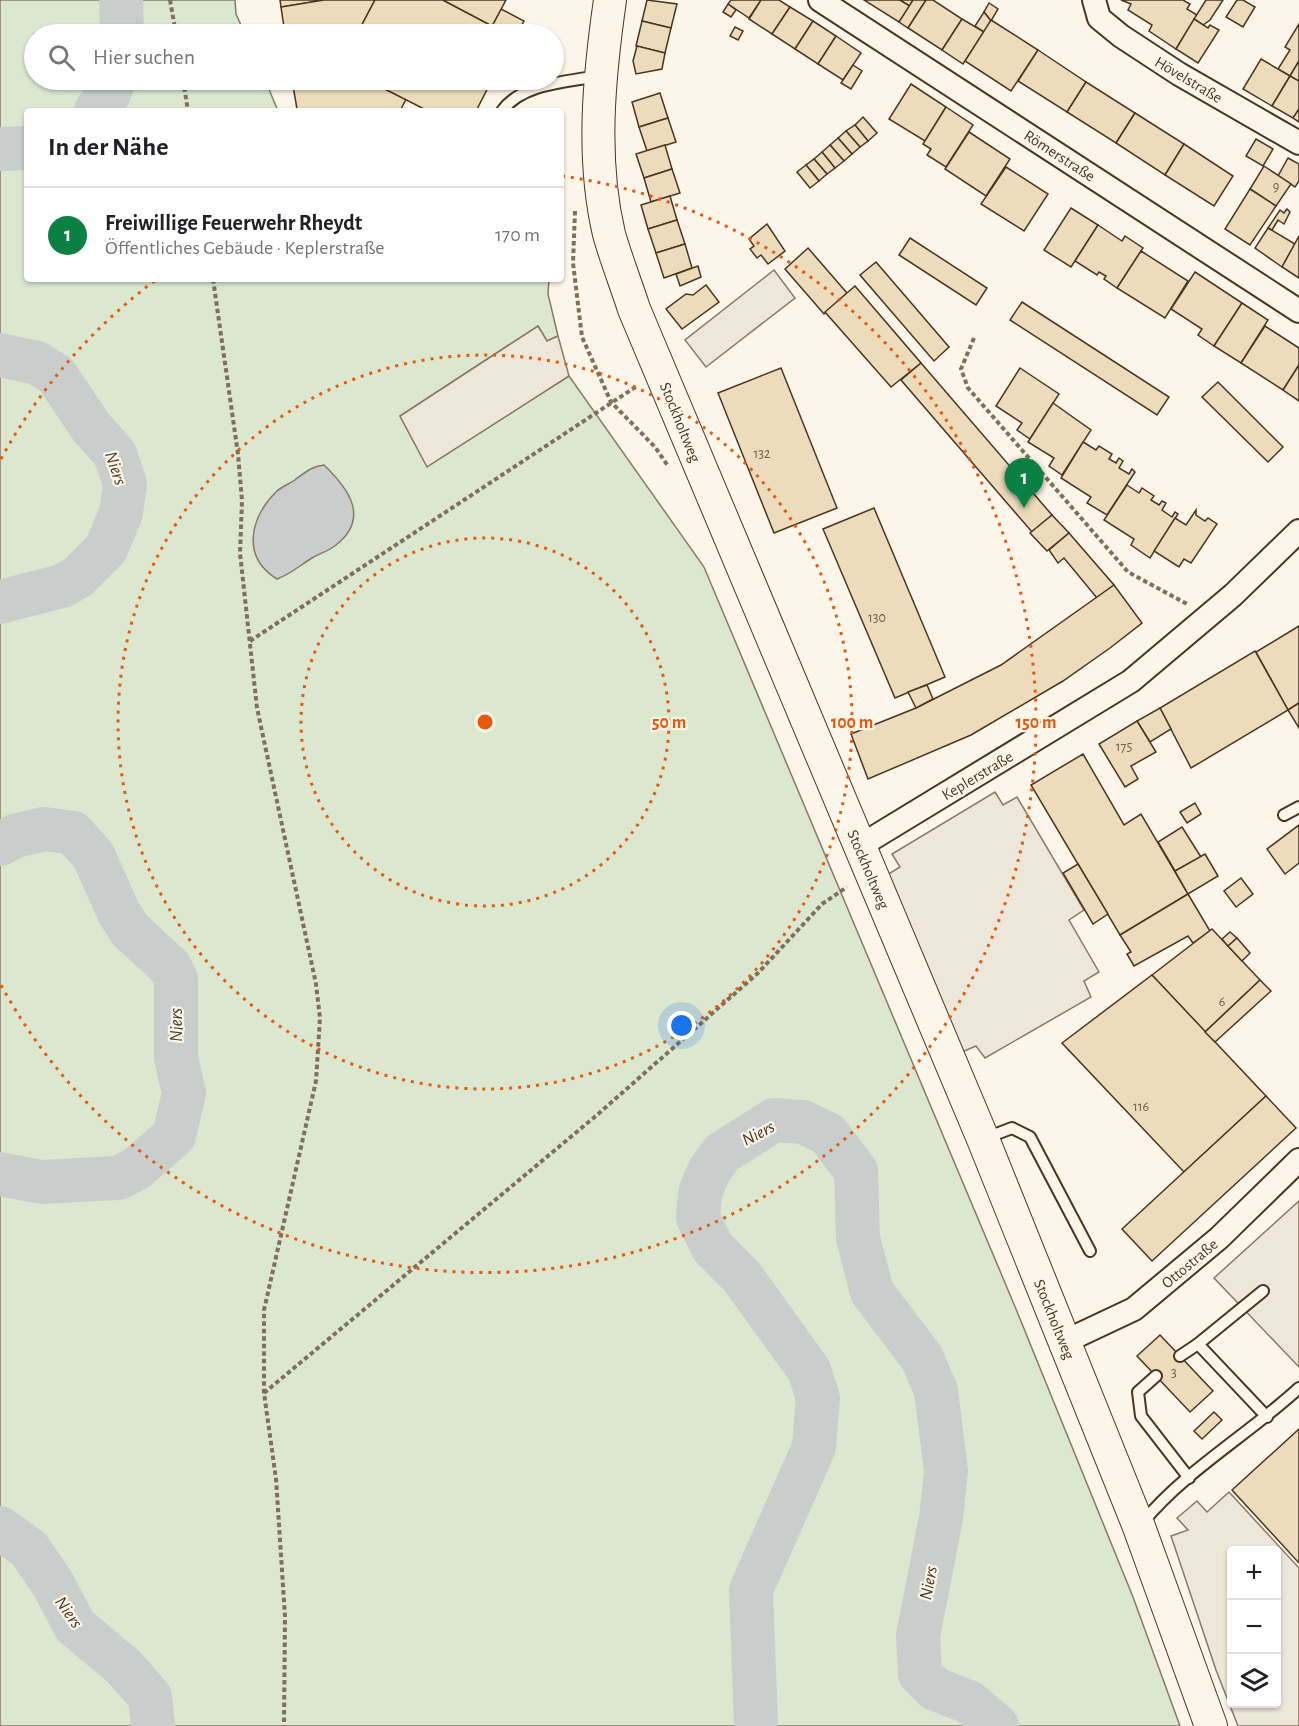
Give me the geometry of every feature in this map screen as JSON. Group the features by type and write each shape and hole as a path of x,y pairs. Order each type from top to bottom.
{"main road":[{"name":"Stockholtweg","path":"610,0 601,75 598,154 609,234 634,309 983,1139 1138,1527 1211,1726"}],"street":[{"name":"Römerstraße","path":"820,0 1299,311"},
{"name":"Hövelstraße","path":"1094,0 1099,18 1121,36 1179,74 1299,143"},
{"name":"Keplerstraße","path":"865,859 1131,681 1209,616 1299,531"},
{"name":"Ottostraße","path":"1064,1342 1134,1309 1218,1238 1299,1160"}],"lane":[{"path":"564,82 601,75"},
{"path":"504,108 508,102 533,90"},
{"path":"1284,815 1299,807"},
{"path":"983,1139 1012,1128 1030,1137 1090,1251"},
{"path":"1180,1356 1263,1291"},
{"path":"1198,1344 1267,1417"},
{"path":"1156,1376 1138,1392 1141,1416 1189,1478"},
{"path":"1138,1527 1160,1501 1267,1417 1299,1388"}],"path":[{"path":"170,0 174,24"},
{"path":"185,90 188,108"},
{"path":"213,282 238,454 242,501 240,553 257,708 316,984 320,1018 316,1081 264,1310 264,1393 276,1479 285,1616 284,1726"},
{"path":"974,338 961,369 968,388 1128,572 1209,616"},
{"path":"249,641 660,370"},
{"path":"264,1393 614,1100 758,973 865,859"}],"green space":[{"path":"0,0 235,0 236,14 240,24 24,24 24,90 269,90 277,108 24,108 24,282 549,282 548,294 558,336 547,341 538,326 400,416 427,466 569,376 704,567 1016,1309 1133,1597 1180,1726 0,1726"}],"shaded area":[{"path":"774,270 795,298 706,367 685,340"},
{"path":"538,326 547,341 558,336 569,376 427,467 400,416"},
{"path":"324,465 348,494 354,514 352,524 346,535 333,547 277,579 258,560 254,549 255,525 267,502 278,490 309,470"},
{"path":"995,792 1003,805 1017,797 1084,910 1069,920 1099,972 1084,981 1091,997 985,1058 976,1046 962,1052 882,878 900,867 892,854"},
{"path":"1299,1201 1299,1367 1214,1278"},
{"path":"1229,1492 1279,1546 1227,1546 1227,1698 1171,1536 1188,1530 1177,1518 1197,1501 1207,1512"},
{"path":"1281,1548 1299,1568 1299,1726 1238,1726 1231,1708 1281,1708"}],"building":[{"path":"280,0 324,0 281,7"},
{"path":"324,0 375,0 362,24 284,24 281,7"},
{"path":"375,0 443,0 488,24 362,24"},
{"path":"443,0 506,0 493,24 488,24"},
{"path":"647,0 677,4 671,28 642,21"},
{"path":"731,0 761,0 749,18 728,4"},
{"path":"761,0 779,0 790,7 772,34 749,19"},
{"path":"864,0 900,0 910,6 899,22"},
{"path":"900,0 913,0 910,6"},
{"path":"913,0 926,0 908,28 899,22"},
{"path":"926,0 933,0 962,19 942,50 908,28"},
{"path":"1121,0 1183,0 1190,4 1187,9 1197,15 1176,49 1149,31 1152,25 1128,10 1131,4"},
{"path":"1206,0 1223,0 1210,20 1203,25 1194,19"},
{"path":"1237,0 1243,0 1255,7 1243,27 1226,17"},
{"path":"989,3 998,9 991,21 984,12"},
{"path":"728,4 736,10 731,17 723,12"},
{"path":"790,7 813,21 795,49 772,34"},
{"path":"501,9 524,21 522,24 493,24"},
{"path":"984,12 991,21 984,32 975,26"},
{"path":"962,19 984,32 963,64 942,50"},
{"path":"1194,19 1208,28 1210,25 1219,30 1198,63 1176,49"},
{"path":"991,20 1038,50 1011,91 965,61"},
{"path":"642,21 671,28 665,53 636,46"},
{"path":"813,21 836,36 818,64 795,49"},
{"path":"1299,24 1299,61 1290,76 1278,69 1290,50 1285,47"},
{"path":"735,27 743,31 738,40 730,36"},
{"path":"836,36 861,53 843,80 818,64"},
{"path":"637,46 665,53 662,69 636,74 633,61"},
{"path":"1038,50 1086,82 1067,112 1018,81"},
{"path":"1261,59 1290,76 1272,106 1243,89"},
{"path":"1299,61 1299,80 1298,81 1290,76"},
{"path":"853,65 862,71 851,89 841,83"},
{"path":"1290,76 1299,81 1299,109 1293,118 1272,106"},
{"path":"1086,82 1135,113 1116,143 1067,112"},
{"path":"911,84 946,107 925,141 889,119"},
{"path":"294,90 388,90 406,99 402,108 297,108"},
{"path":"387,90 487,90 478,108 422,108"},
{"path":"660,93 668,118 639,127 632,102"},
{"path":"946,107 973,125 946,167 927,155 931,149 923,144"},
{"path":"1299,109 1299,122 1293,118"},
{"path":"1135,113 1184,144 1165,175 1116,143"},
{"path":"863,117 877,133 868,141 855,125"},
{"path":"668,118 676,142 647,151 639,127"},
{"path":"855,125 868,141 860,147 846,131"},
{"path":"846,131 860,147 852,154 838,138"},
{"path":"969,132 1010,159 986,196 945,169"},
{"path":"838,138 852,154 844,161 830,145"},
{"path":"1256,139 1273,149 1263,166 1246,156"},
{"path":"1184,144 1233,176 1214,206 1165,175"},
{"path":"665,145 672,169 644,178 636,154"},
{"path":"830,145 844,161 835,168 822,152"},
{"path":"822,152 835,168 827,174 814,159"},
{"path":"1288,158 1299,164 1299,181 1295,187 1278,176"},
{"path":"814,159 827,174 819,181 806,165"},
{"path":"806,165 819,181 810,188 797,172"},
{"path":"1264,166 1291,184 1276,206 1250,189"},
{"path":"1006,167 1048,194 1024,231 981,204"},
{"path":"672,169 680,193 651,202 644,178"},
{"path":"1250,189 1276,206 1250,245 1225,229"},
{"path":"670,196 677,220 648,229 641,205"},
{"path":"1071,208 1098,225 1071,267 1044,250"},
{"path":"1287,209 1290,212 1284,224 1278,220 1272,230 1268,228 1280,210 1284,213"},
{"path":"677,220 685,244 656,253 648,229"},
{"path":"767,224 785,251 768,264 761,255 757,258 750,249 754,246 749,239"},
{"path":"1098,225 1122,241 1125,236 1143,248 1117,288 1104,279 1106,276 1099,272 1097,275 1075,261"},
{"path":"1268,228 1295,244 1282,267 1255,248"},
{"path":"1299,236 1299,278 1282,267"},
{"path":"910,238 987,288 976,305 899,255"},
{"path":"685,244 692,268 664,278 656,253"},
{"path":"808,248 847,293 824,314 785,269"},
{"path":"1141,251 1188,281 1165,318 1117,288"},
{"path":"876,262 949,347 934,361 860,275"},
{"path":"698,266 701,277 680,286 676,274"},
{"path":"1195,272 1242,303 1214,346 1198,335 1202,329 1171,309"},
{"path":"706,285 719,302 682,329 666,309 686,294 693,295"},
{"path":"855,286 921,363 891,387 825,312"},
{"path":"1022,302 1169,397 1157,415 1010,320"},
{"path":"1242,303 1268,320 1241,363 1214,346"},
{"path":"1265,326 1299,348 1299,365 1283,390 1241,363"},
{"path":"921,363 1052,515 1032,532 901,380"},
{"path":"1299,365 1299,401 1283,390"},
{"path":"781,368 837,508 774,533 718,393"},
{"path":"1020,368 1059,394 1030,439 1017,430 1022,423 996,406"},
{"path":"1218,382 1283,447 1268,462 1202,397"},
{"path":"1053,403 1091,430 1062,475 1049,466 1054,458 1028,442"},
{"path":"1083,442 1096,450 1099,446 1112,454 1109,459 1116,463 1119,458 1123,461 1119,468 1129,474 1132,469 1135,472 1107,515 1087,503 1091,497 1061,478"},
{"path":"1127,485 1139,493 1142,488 1154,496 1151,500 1159,505 1162,501 1166,503 1162,510 1172,517 1175,512 1178,514 1150,558 1131,545 1134,539 1104,520"},
{"path":"874,508 945,677 895,698 823,529"},
{"path":"1196,510 1196,515 1205,521 1208,518 1217,524 1191,563 1184,559 1179,567 1154,551 1175,518 1186,525"},
{"path":"1052,515 1069,533 1047,551 1030,533"},
{"path":"1069,533 1114,585 1097,598 1064,558 1058,563 1049,550"},
{"path":"1114,585 1142,623 1063,681 971,735 868,779 851,734 916,708 1001,665"},
{"path":"1299,626 1299,703 1288,710 1256,652"},
{"path":"1255,651 1288,710 1191,768 1160,708"},
{"path":"927,685 933,699 916,708 908,692"},
{"path":"1299,703 1299,728 1288,710"},
{"path":"1160,708 1171,729 1150,742 1137,721"},
{"path":"1137,721 1156,752 1131,766 1138,779 1125,787 1099,744"},
{"path":"1083,754 1124,825 1141,814 1188,894 1120,935 1031,785"},
{"path":"1195,803 1201,814 1187,823 1180,812"},
{"path":"1299,825 1299,863 1285,874 1267,849"},
{"path":"1182,827 1201,857 1175,871 1158,842"},
{"path":"1205,854 1218,876 1188,894 1175,871"},
{"path":"1078,864 1108,914 1093,924 1063,873"},
{"path":"1241,878 1253,894 1236,907 1224,891"},
{"path":"1188,894 1210,931 1193,943 1188,936 1134,966 1127,954 1131,952 1120,935"},
{"path":"1212,929 1260,980 1205,1032 1152,975"},
{"path":"1230,932 1237,938 1228,946 1222,939"},
{"path":"1237,938 1250,953 1242,961 1228,946"},
{"path":"1152,975 1266,1096 1184,1172 1062,1043"},
{"path":"1260,980 1271,991 1215,1042 1205,1032"},
{"path":"1266,1096 1296,1128 1152,1261 1122,1229"},
{"path":"1160,1335 1213,1391 1190,1412 1137,1356"},
{"path":"1214,1412 1222,1420 1202,1439 1194,1431"},
{"path":"1299,1429 1299,1563 1232,1490"}],"waterway":[{"name":"Niers","path":"121,0 122,24"},
{"name":"Niers","path":"98,108 110,90"},
{"name":"Niers","path":"0,149 24,148"},
{"name":"Niers","path":"0,355 37,363 56,375 91,427 115,454 125,484 121,513 106,549 78,577 62,586 0,602"},
{"name":"Niers","path":"0,844 15,836 44,829 73,833 93,855 119,913 130,930 170,967 176,979 176,1058 184,1093 174,1136 136,1169 118,1178 41,1182 0,1174"},
{"name":"Niers","path":"756,1726 751,1590 814,1447 818,1398 809,1370 742,1277 713,1248 698,1218 700,1193 709,1171 722,1153 774,1120 803,1122 828,1134 856,1171 858,1238 872,1292 922,1358 936,1391 946,1471 941,1518 918,1636 920,1674 935,1689 969,1702 997,1726"},
{"name":"Niers","path":"0,1528 29,1549 53,1584 75,1626 124,1667 150,1697 153,1726"}],"place":[{"name":"Freiwillige Feuerwehr Rheydt","path":"1024,508"}]}
